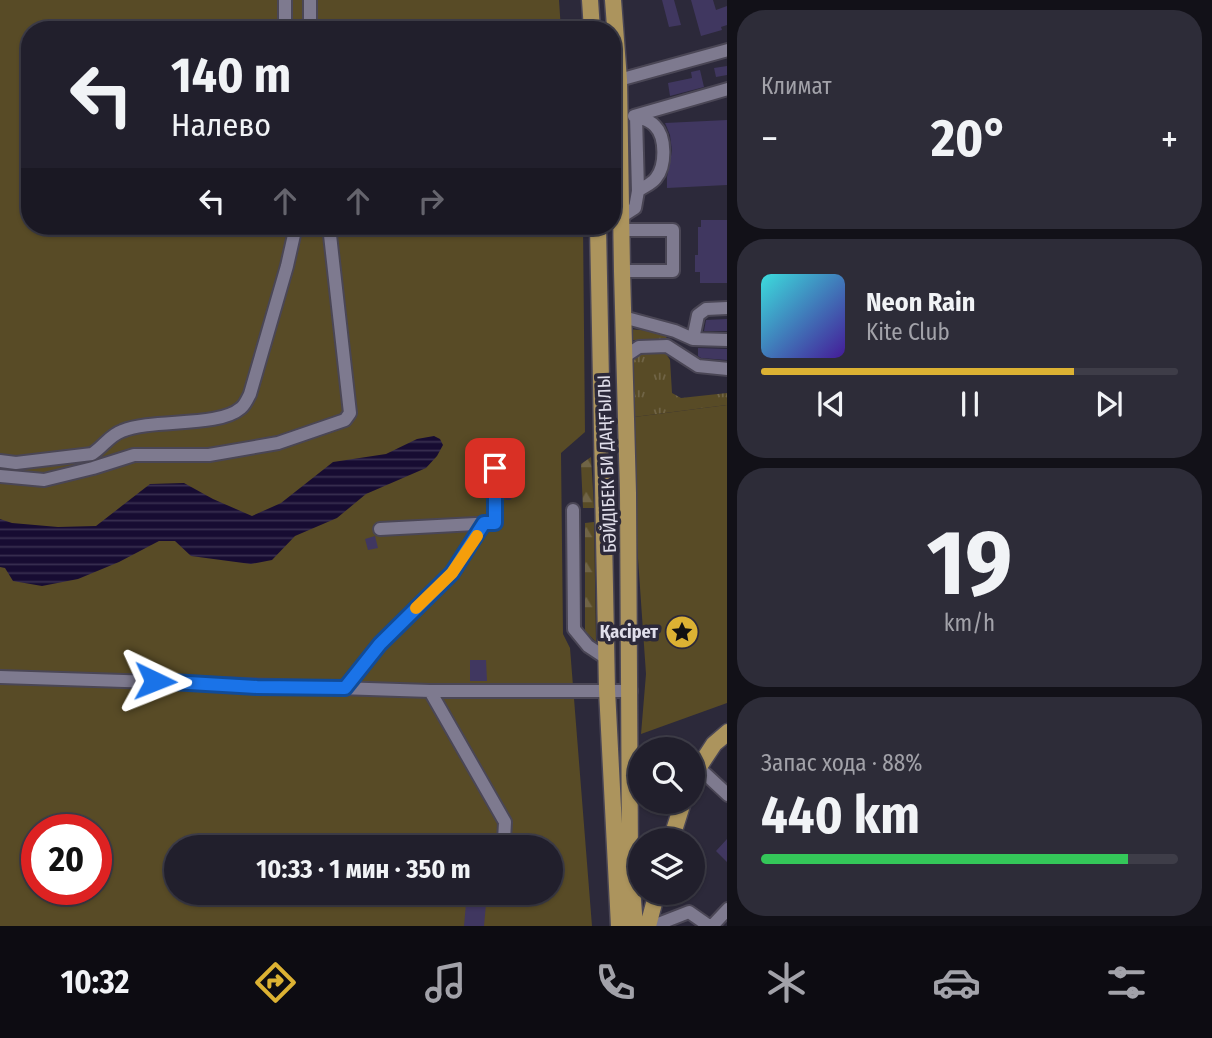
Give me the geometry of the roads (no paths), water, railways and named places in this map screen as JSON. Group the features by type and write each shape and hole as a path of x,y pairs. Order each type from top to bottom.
{"main road":[{"path":"590,0 591,21"},
{"name":"БӘЙДІБЕК БИ ДАҢҒЫЛЫ","path":"613,0 615,21"},
{"name":"БӘЙДІБЕК БИ ДАҢҒЫЛЫ","path":"621,223 633,737"},
{"name":"БӘЙДІБЕК БИ ДАҢҒЫЛЫ","path":"598,235 606,658 619,926"},
{"path":"705,748 710,739 727,724"},
{"path":"705,754 727,732"},
{"name":"БӘЙДІБЕК БИ ДАҢҒЫЛЫ","path":"632,814 630,861 635,926"},
{"path":"634,908 639,911 648,905"},
{"path":"650,926 654,905"}],"street":[{"path":"285,0 285,21"},
{"path":"310,0 310,21"},
{"path":"621,78 727,50"},
{"path":"621,120 727,89"},
{"path":"636,116 658,128 662,137 663,154 661,169 656,179 638,191"},
{"path":"621,223 635,208 638,191 636,116"},
{"path":"621,223 673,230 673,271 622,271"},
{"path":"0,461 16,463 92,454 103,448 110,437 121,431 223,417 242,408 250,394 294,235"},
{"path":"0,476 44,480 134,455 209,455 278,443 345,421 350,413 330,235"},
{"path":"693,339 698,314 706,309 727,308"},
{"path":"623,317 675,331 693,339 727,340"},
{"path":"624,357 639,347 667,346 698,366 727,369"},
{"path":"380,529 495,523 495,468"},
{"path":"573,510 575,629 588,646 606,658"},
{"path":"345,688 380,644 452,573 484,523"},
{"path":"0,677 430,691 631,691"},
{"path":"430,691 505,822 504,835"},
{"path":"705,776 727,795"},
{"path":"650,926 681,920 689,912 710,926 727,909"}],"place":[{"name":"Қасірет","path":"682,632"}]}
